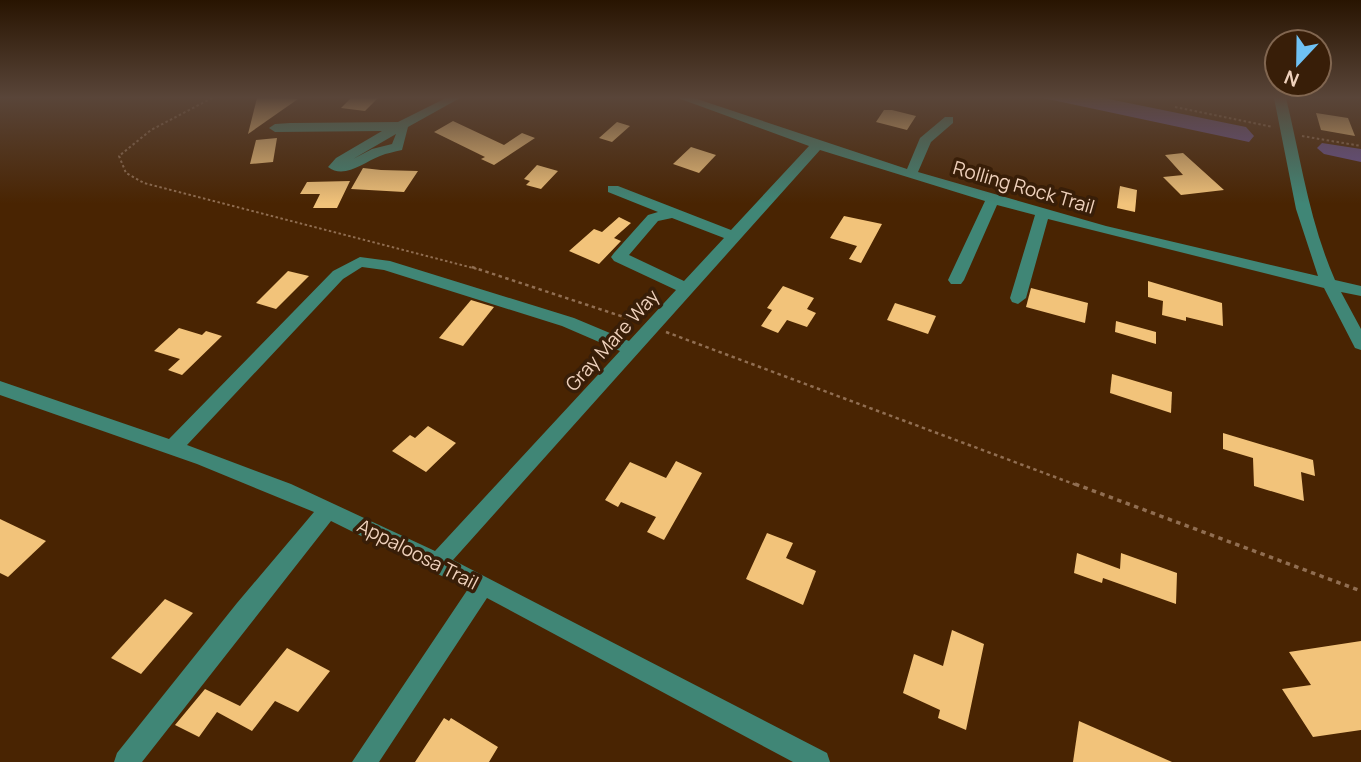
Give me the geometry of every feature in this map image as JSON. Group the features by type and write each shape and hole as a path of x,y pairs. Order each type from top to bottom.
{"street":[{"path":"389,134 345,156 335,167 348,167 377,152 397,147 402,134"},
{"name":"Rolling Rock Trail","path":"785,134 909,174 1043,213 1361,291"},
{"path":"909,174 918,162 925,141 934,134"},
{"path":"1287,134 1303,211 1330,284 1361,344"},
{"name":"Gray Mare Way","path":"437,563 817,145"},
{"path":"613,189 734,237"},
{"path":"956,281 993,199"},
{"path":"672,212 653,218 619,257 687,289"},
{"path":"1018,298 1043,213"},
{"path":"171,449 338,275 360,262 384,265 483,294 568,322 632,349"},
{"name":"Appaloosa Trail","path":"0,388 252,478 328,510 437,563 818,762"},
{"path":"126,762 253,600 328,510"},
{"path":"364,762 482,587"}],"path":[{"path":"147,134 119,156 126,173 144,183 450,260 652,327 1361,591"},
{"path":"1302,136 1361,146"}],"shaded area":[{"path":"1209,134 1252,134 1254,136 1249,142"},
{"path":"1322,143 1361,149 1361,162 1324,154 1317,148"}],"building":[{"path":"437,134 480,134 504,145 521,134 535,138 494,165 481,159 485,157"},
{"path":"604,134 621,134 612,142 599,138"},
{"path":"277,138 273,162 250,164 256,140"},
{"path":"691,147 716,155 699,173 673,164"},
{"path":"1183,153 1224,190 1181,195 1163,177 1183,175 1165,155"},
{"path":"537,165 558,171 541,189 526,185 530,181 524,179"},
{"path":"363,168 418,171 404,192 351,189"},
{"path":"350,181 337,208 313,208 320,194 300,194 307,182"},
{"path":"1120,186 1137,190 1135,212 1117,208"},
{"path":"844,216 882,224 861,263 849,259 857,246 830,238"},
{"path":"619,217 631,223 614,238 621,241 599,264 569,251 594,229 602,232"},
{"path":"288,271 309,276 276,309 256,303"},
{"path":"1148,281 1222,303 1223,326 1186,317 1186,321 1162,315 1163,301 1148,297"},
{"path":"783,286 814,298 807,309 816,313 807,327 787,320 778,333 761,326 772,310 767,308"},
{"path":"1031,288 1088,303 1085,323 1026,307"},
{"path":"471,300 494,307 463,346 439,338"},
{"path":"895,303 936,316 928,334 887,320"},
{"path":"1116,321 1156,332 1156,344 1115,332"},
{"path":"179,328 202,335 206,331 222,336 182,375 168,370 180,359 154,351"},
{"path":"1112,374 1172,392 1171,413 1110,393"},
{"path":"428,426 456,443 426,472 392,451 410,435 415,438"},
{"path":"1223,433 1313,460 1315,476 1301,472 1304,501 1254,486 1253,458 1223,449"},
{"path":"676,461 702,473 664,540 647,532 656,517 621,502 618,507 605,500 630,462 666,478"},
{"path":"0,519 46,541 8,577 0,573"},
{"path":"767,533 793,543 786,558 816,571 803,605 746,579"},
{"path":"1077,553 1120,569 1121,553 1177,573 1176,604 1103,578 1102,583 1074,573"},
{"path":"165,599 193,613 141,674 111,658"},
{"path":"952,630 984,644 966,730 938,718 940,710 903,693 914,654 943,666"},
{"path":"1361,641 1361,730 1313,737 1282,689 1311,685 1289,652"},
{"path":"287,648 330,671 298,712 275,701 252,731 217,712 199,737 175,725 205,689 240,706"},
{"path":"444,718 449,721 451,718 498,747 489,762 415,762"},
{"path":"1079,721 1172,762 1073,762"}]}
